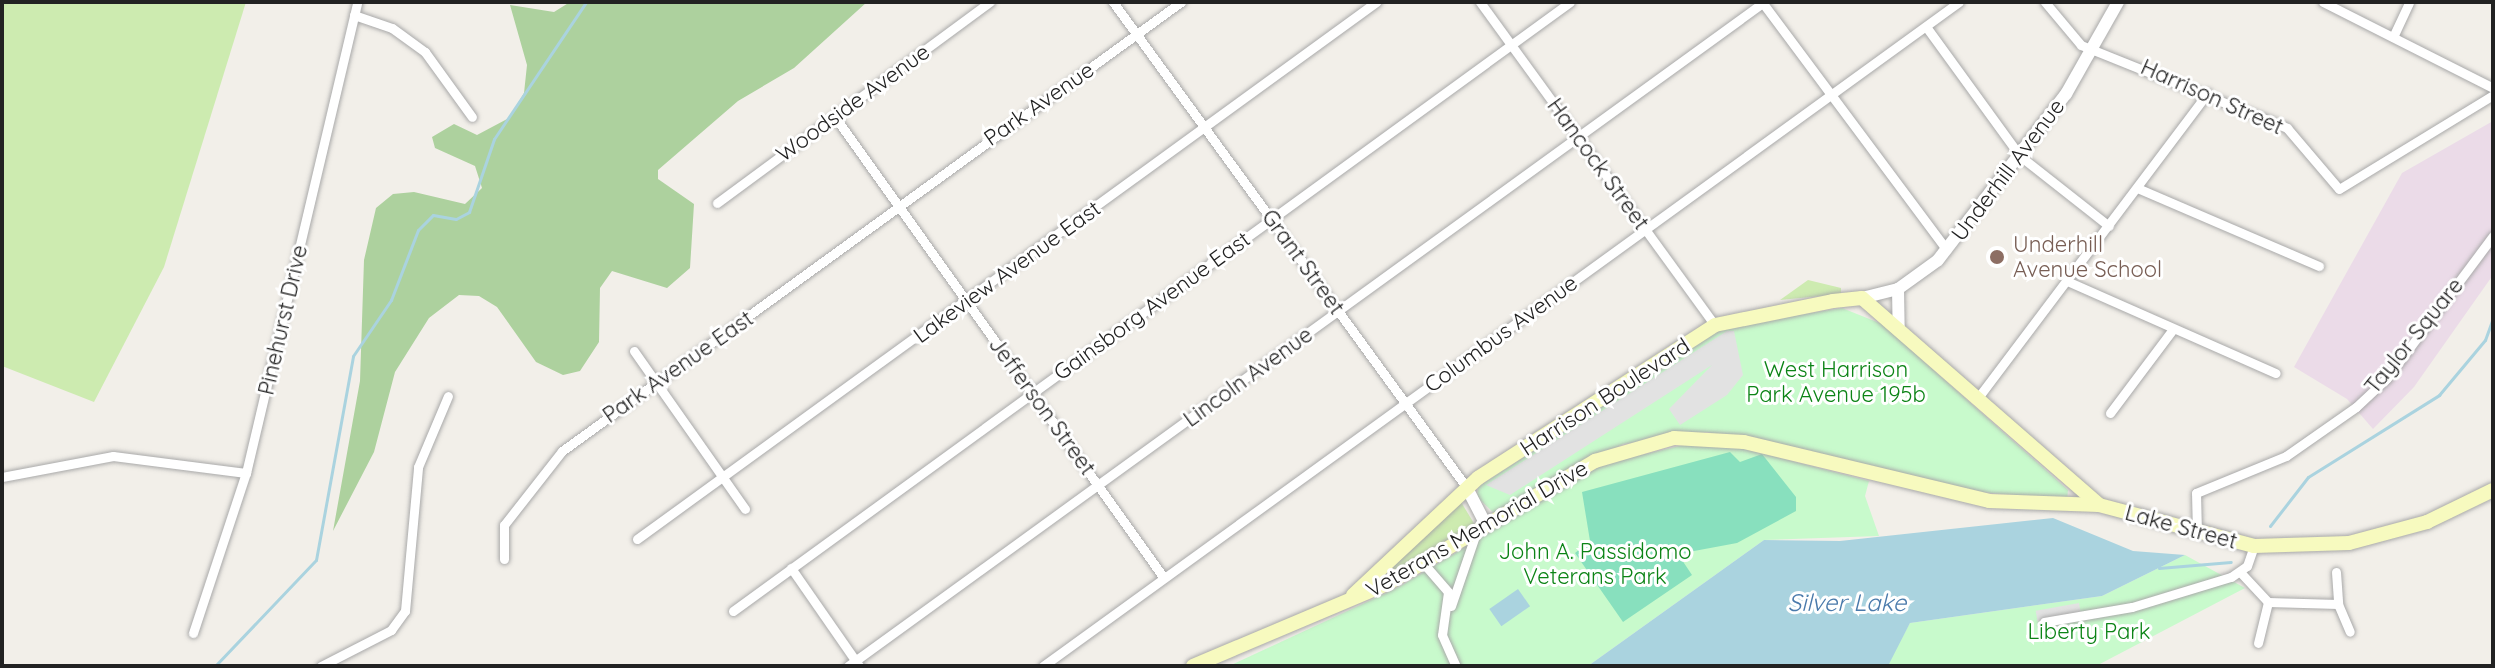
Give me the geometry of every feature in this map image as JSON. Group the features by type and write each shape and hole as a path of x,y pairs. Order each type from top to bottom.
{"main road":[{"name":"Harrison Boulevard","path":"1347,601 1467,488 1715,325 1862,298"},
{"path":"1862,298 2099,505"},
{"name":"Veterans Memorial Drive","path":"1193,666 1347,601 1424,564 1595,461 1695,437 1776,448 1961,496 2099,505"},
{"name":"Lake Street","path":"2099,505 2198,537 2254,546 2349,543 2427,522 2493,490"}],"street":[{"name":"Pinehurst Drive","path":"193,633 246,473 357,2"},
{"name":"Woodside Avenue","path":"717,203 990,2"},
{"name":"Grant Street","path":"1113,2 1467,488 1481,528"},
{"name":"Park Avenue","path":"898,207 1181,2"},
{"name":"Lakeview Avenue East","path":"637,539 966,303 1376,2"},
{"name":"Hancock Street","path":"1480,2 1715,325"},
{"name":"Gainsborg Avenue East","path":"733,611 1570,2"},
{"path":"1763,2 1947,250"},
{"name":"Lincoln Avenue","path":"854,664 1763,2"},
{"name":"Columbus Avenue","path":"1043,666 1959,2"},
{"name":"Harrison Street","path":"2045,2 2072,37 2093,48 2287,128 2339,189 2493,95"},
{"name":"Underhill Avenue","path":"1862,298 1898,289 1947,250 2020,156 2093,48 2118,2"},
{"path":"2323,2 2493,88"},
{"path":"2393,37 2409,2"},
{"path":"354,15 392,28 425,52 472,117"},
{"path":"1927,28 2020,156 2109,226"},
{"path":"1977,399 2208,93"},
{"name":"Jefferson Street","path":"835,117 1164,578"},
{"path":"2137,188 2319,266"},
{"name":"Park Avenue East","path":"504,559 504,525 537,476 656,383 898,207"},
{"name":"Taylor Square","path":"2198,537 2196,493 2286,456 2356,407 2387,378 2493,236"},
{"path":"2067,281 2276,373"},
{"path":"1898,289 1899,328"},
{"path":"2110,413 2173,329"},
{"path":"634,351 745,509"},
{"path":"321,666 379,638 405,611 418,467 448,396"},
{"path":"2,477 113,456 246,473"},
{"path":"1456,666 1442,635 1481,528"},
{"path":"2044,622 2132,607 2241,573 2254,546"},
{"path":"1424,564 1443,583 1450,609"},
{"path":"791,568 854,664"},
{"path":"2336,572 2338,604 2350,632"},
{"path":"2241,573 2268,602 2338,604"},
{"path":"2258,643 2268,602"}],"shaded area":[{"path":"2493,121 2493,275 2414,387 2373,429 2347,399 2294,367 2402,173"},
{"path":"1727,331 1734,331 1743,375 1727,395 1680,425 1669,409 1712,365 1510,495 1486,485"},
{"path":"2079,603 2081,614 2038,621 2036,611"}],"green space":[{"path":"2,2 246,2 164,267 94,402 2,366"},
{"path":"570,2 867,2 794,68 738,101 658,170 658,179 694,204 690,268 667,288 612,271 600,288 599,342 580,371 563,375 536,362 497,307 479,296 459,295 429,318 395,372 374,452 333,531 360,381 364,260 376,208 393,194 414,192 465,204 482,188 475,166 435,148 432,137 454,124 477,135 509,118 524,93 527,65 510,5 554,12"},
{"path":"1808,280 1841,288 1841,294 1780,300"},
{"name":"West Harrison Park Avenue 195b","path":"1842,308 1882,324 2068,490 2067,500 1960,490 1707,432 1623,444 1494,513 1477,497 1478,487 1724,327"},
{"name":"John A. Passidomo Veterans Park","path":"1688,444 1741,448 1869,481 1865,496 1879,536 1764,540 1588,666 1229,666 1399,587 1603,464"},
{"path":"1730,452 1740,462 1762,454 1796,497 1796,511 1737,543 1678,554 1692,575 1623,622 1575,553 1590,541 1582,492"},
{"path":"1461,502 1475,525 1380,579"},
{"name":"Liberty Park","path":"2185,555 2245,588 2096,666 1886,666 1910,623 2102,596"}],"water":[{"name":"Silver Lake","path":"2053,518 2133,551 2185,555 2102,596 1910,623 1888,666 1588,666 1764,540 1840,541"},
{"path":"1518,589 1530,606 1501,626 1489,609"}],"waterway":[{"path":"215,666 316,560 353,356 391,300 418,230 433,215 456,219 469,212 494,139 586,2"},
{"path":"2270,526 2308,477 2439,395 2485,340 2493,318"},
{"path":"2159,568 2231,562"}],"place":[{"name":"Underhill Avenue School","path":"1997,257"}]}
